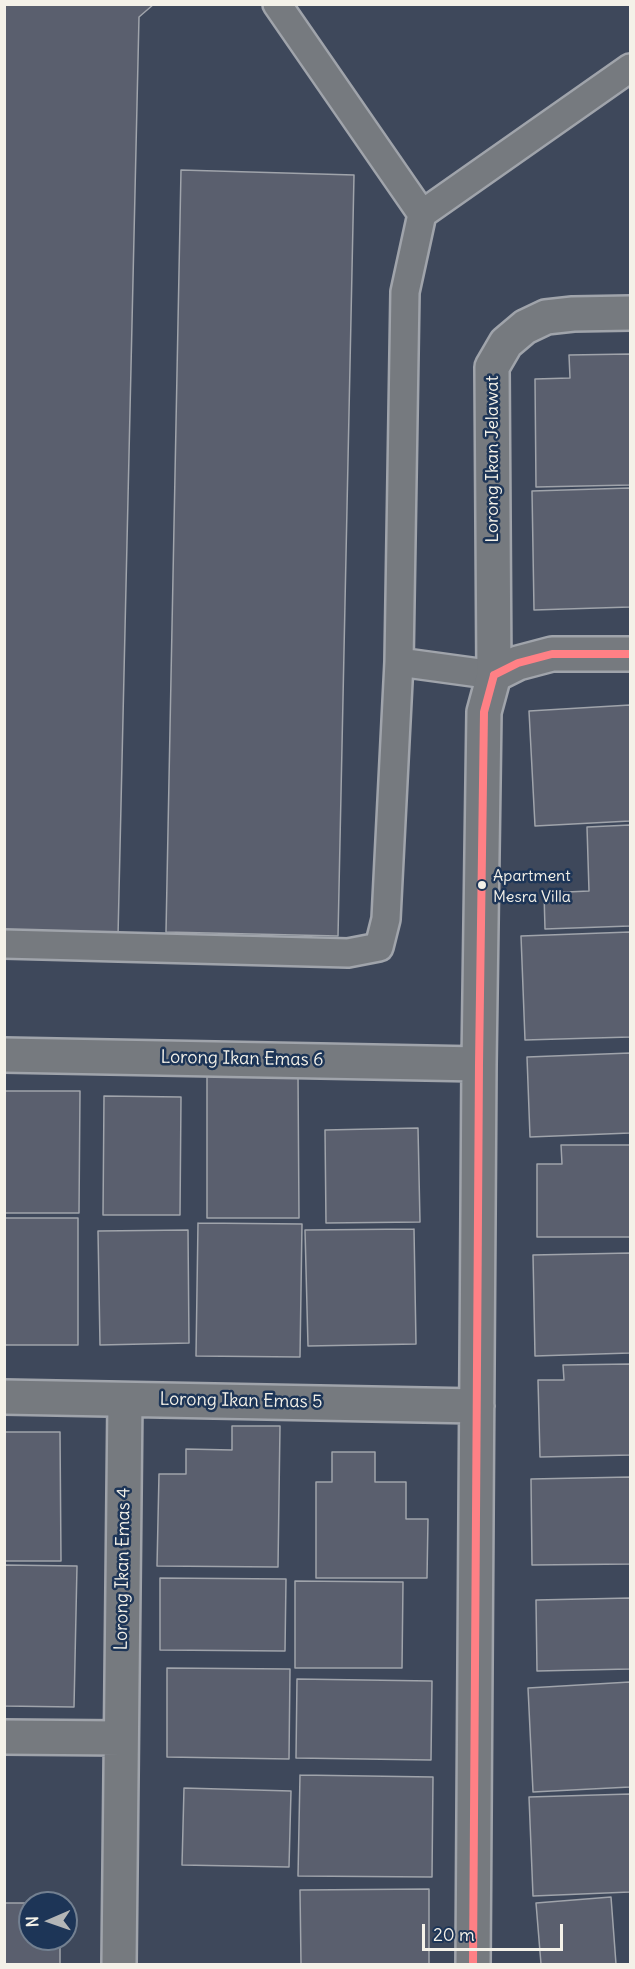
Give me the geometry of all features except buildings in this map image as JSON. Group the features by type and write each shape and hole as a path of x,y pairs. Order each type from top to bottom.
{"street":[{"name":"Lorong Ikan Jelawat","path":"473,1965 479,1064 484,712 494,675 492,367 506,343 525,327 546,317 630,313"},
{"path":"494,675 518,663 552,654 630,654"},
{"name":"Lorong Ikan Emas 6","path":"4,1055 479,1064"},
{"name":"Lorong Ikan Emas 5","path":"4,1397 477,1406"},
{"name":"Lorong Ikan Emas 4","path":"119,1965 125,1400"},
{"path":"4,1737 122,1738"}],"lane":[{"path":"277,4 422,214"},
{"path":"4,944 348,954 379,947 386,919 399,662 405,292 422,214 630,68"},
{"path":"399,662 494,675"}],"transit line":[{"path":"494,675 518,663 552,654 630,654"},
{"path":"473,1964 479,1064 484,712 494,675"}],"place":[{"name":"Apartment Mesra Villa","path":"482,885"}]}
